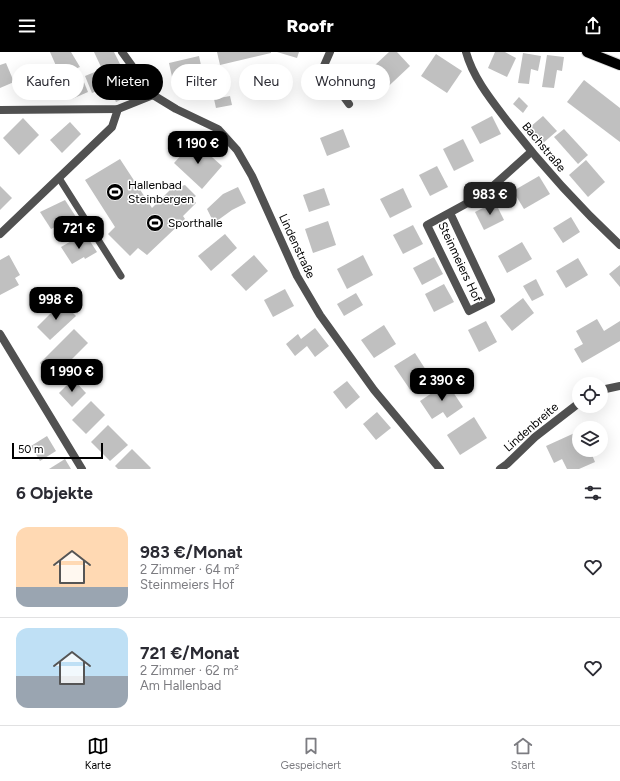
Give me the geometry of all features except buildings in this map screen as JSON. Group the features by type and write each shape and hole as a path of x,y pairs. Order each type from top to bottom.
{"main road":[{"path":"587,52 620,65"}],"street":[{"name":"Lindenstraße","path":"122,52 131,64"},
{"path":"330,52 323,68 349,104"},
{"name":"Bachstraße","path":"466,52 470,66 490,99 531,152 586,214 620,245"},
{"path":"0,110 118,109 140,100"},
{"name":"Lindenstraße","path":"161,100 176,109 218,129 237,150 252,176 297,276 320,315 374,390 440,469"},
{"path":"0,234 112,127 118,109"},
{"name":"Steinmeiers Hof","path":"450,213 491,300 469,311 427,225 484,194 531,152"},
{"path":"0,334 82,469"},
{"path":"608,389 620,386"},
{"name":"Lindenbreite","path":"500,469 535,437 572,408"}],"lane":[{"path":"59,178 121,276"}],"place":[{"name":"Hallenbad Steinbergen","path":"115,192"},
{"name":"Sporthalle","path":"155,223"}]}
